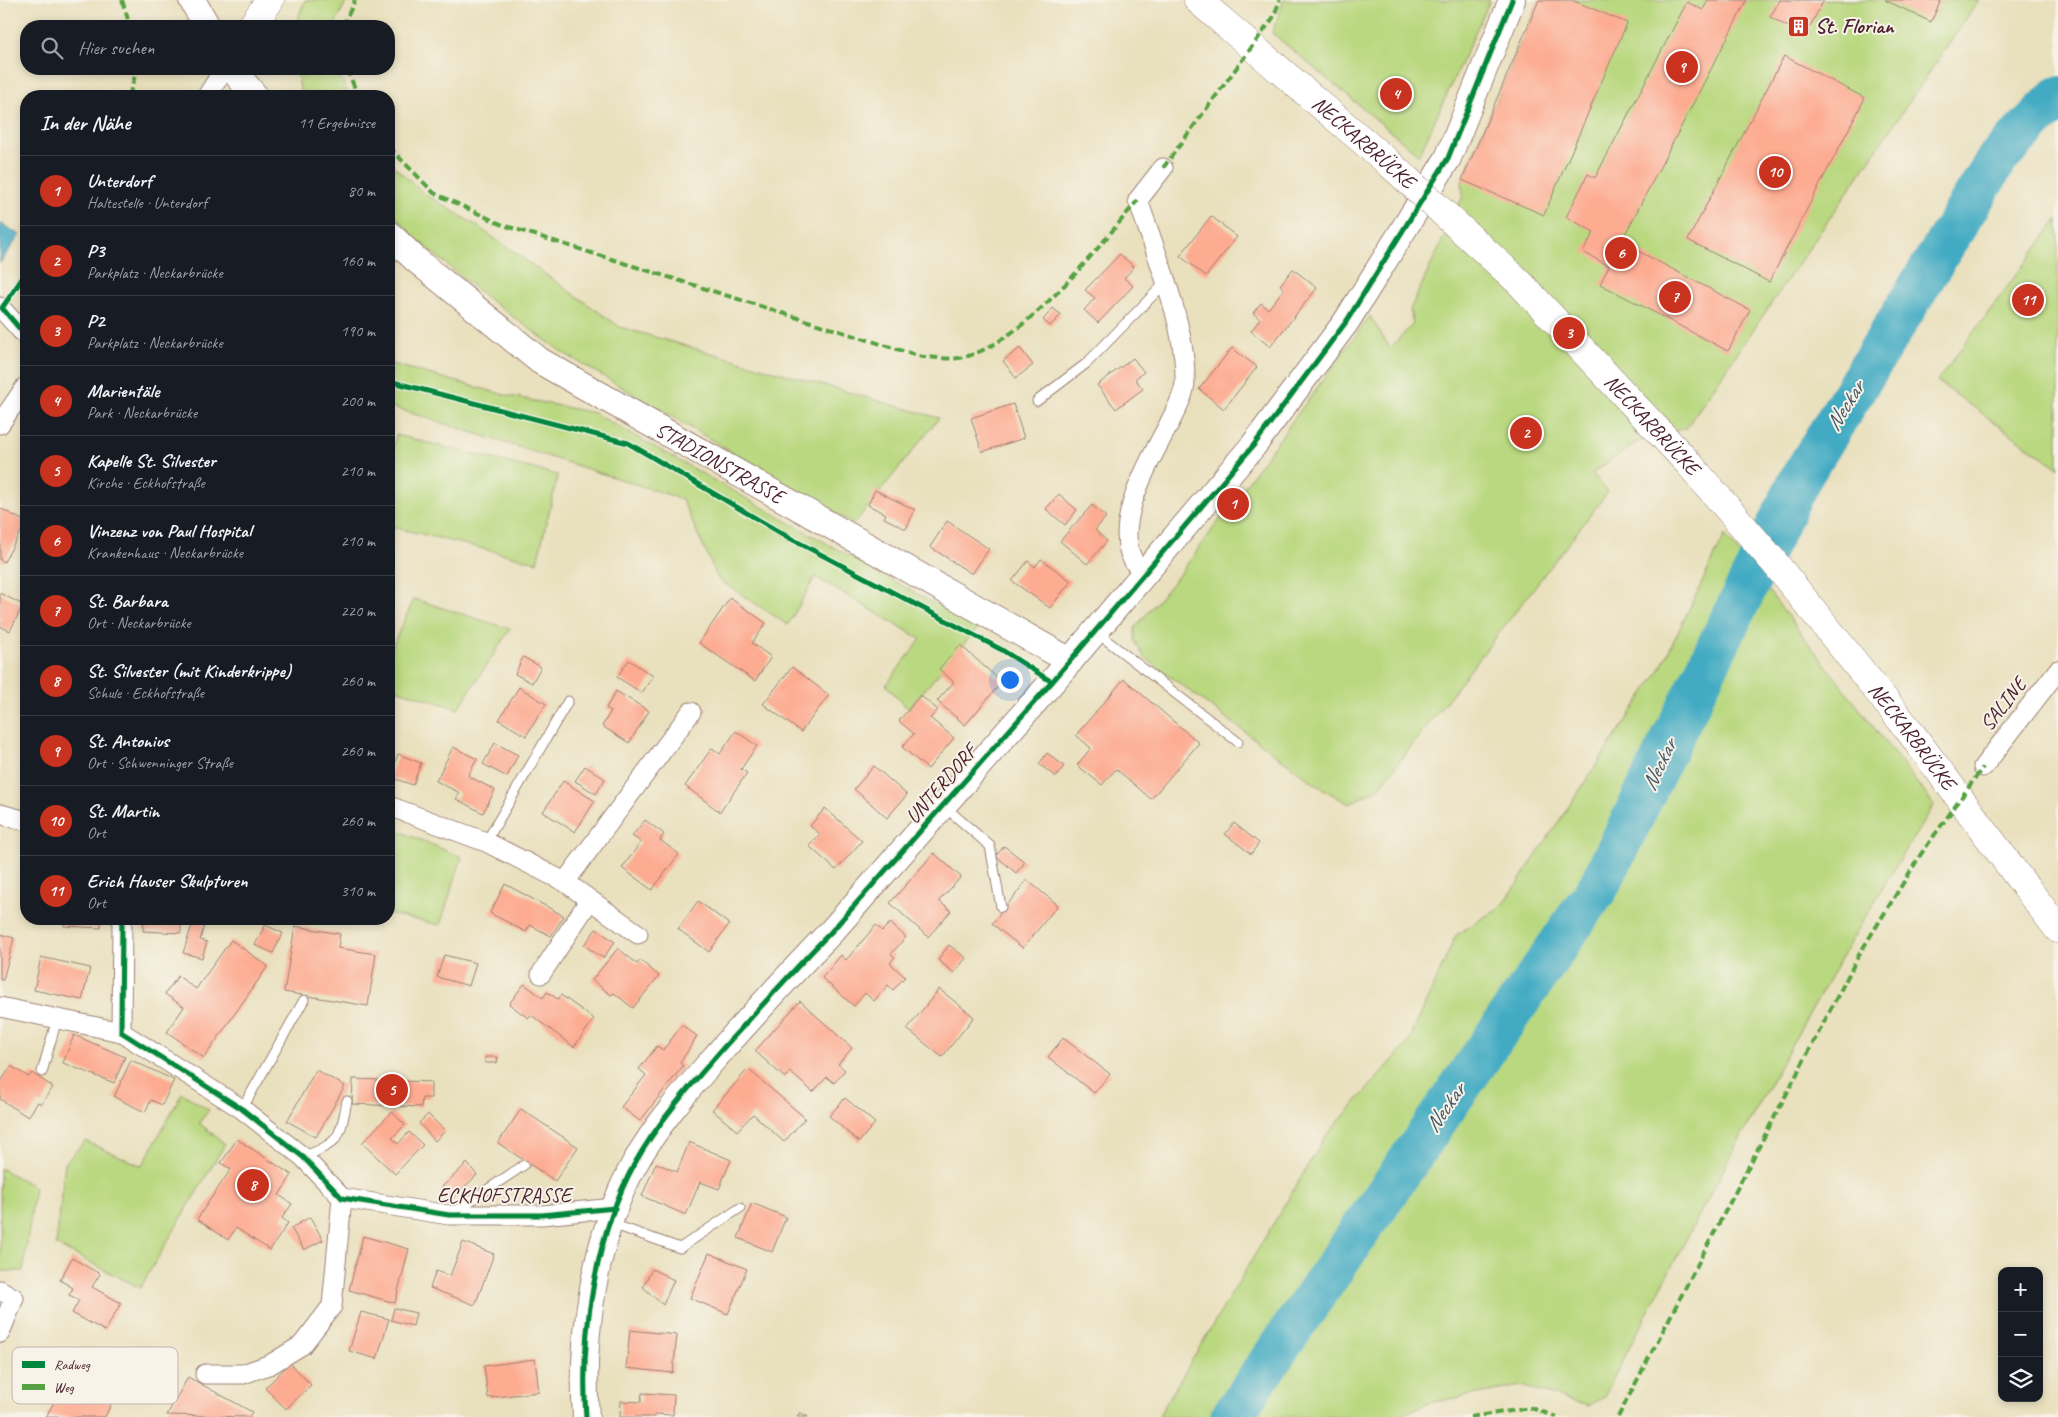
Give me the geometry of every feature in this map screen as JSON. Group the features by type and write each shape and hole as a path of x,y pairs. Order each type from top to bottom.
{"main road":[{"path":"256,20 270,0"},
{"name":"NECKARBRÜCKE","path":"1198,0 1390,164 1520,283 1690,465 1774,562 1908,729 2058,929"}],"street":[{"path":"192,0 204,20"},
{"name":"UNTERDORF","path":"586,1417 584,1392 592,1291 612,1216 635,1164 661,1123 698,1077 943,806 1096,632 1254,446 1346,322 1448,158 1512,0"},
{"path":"211,90 220,75"},
{"path":"237,75 251,90"},
{"path":"1145,574 1132,559 1127,540 1128,523 1138,486 1178,407 1185,382 1180,334 1138,200 1163,168"},
{"name":"STADIONSTRASSE","path":"395,240 414,259 540,361 1070,661"},
{"path":"0,307 20,329"},
{"path":"0,424 20,395"},
{"name":"SALINE","path":"1983,767 2058,670"},
{"path":"565,882 691,712"},
{"path":"395,808 486,842 565,882 589,901 638,934"},
{"path":"0,814 20,819"},
{"path":"540,974 589,901"},
{"path":"121,1032 122,925"},
{"path":"0,1007 121,1032 242,1109 303,1157 342,1198 332,1306 302,1345 271,1364 243,1374 205,1374"},
{"name":"ECKHOFSTRASSE","path":"342,1198 449,1214 612,1216"},
{"path":"0,1290 14,1298 0,1332"}],"lane":[{"path":"1036,401 1088,363 1165,283"},
{"path":"1096,632 1238,742"},
{"path":"486,842 568,701"},
{"path":"943,806 990,846 1001,907"},
{"path":"242,1109 304,1000"},
{"path":"42,1072 57,1019"},
{"path":"303,1157 331,1145 337,1139 348,1101"},
{"path":"449,1214 524,1165"},
{"path":"612,1216 680,1248 740,1208"}],"green space":[{"path":"305,0 347,0 337,20 297,20"},
{"path":"1284,0 1490,0 1419,155 1272,33"},
{"path":"1539,0 1979,0 1686,428 1642,439 1592,473 1608,492 1379,788 1349,804 1318,786 1144,657 1135,641 1135,628 1179,575 1370,316 1390,348 1413,324 1410,310 1463,196 1462,180"},
{"path":"297,75 340,75 346,90 301,90"},
{"path":"395,167 425,194 477,226 620,327 939,418 854,524 562,352 487,298 421,243 395,216"},
{"path":"2058,219 2058,468 1937,381"},
{"path":"395,365 505,395 594,413 978,628 908,709 886,685 921,639 815,577 788,625 718,579 682,499 395,408"},
{"path":"396,435 558,475 537,562 395,527"},
{"path":"1725,535 1934,805 1889,877 1804,1023 1722,1172 1604,1397 1588,1406 1521,1386 1429,1403 1396,1417 1158,1417 1325,1137 1408,1043 1456,935 1503,905 1659,671"},
{"path":"414,599 510,629 458,709 395,689 395,640"},
{"path":"395,829 462,857 440,925 395,915"},
{"path":"182,1093 209,1110 199,1123 225,1144 140,1288 56,1245 65,1163 85,1141 142,1166"},
{"path":"0,1168 35,1187 23,1271 0,1271"}],"water":[{"path":"0,223 20,235 0,263"}],"building":[{"path":"1539,0 1572,0 1627,23 1544,215 1462,180"},
{"path":"1708,0 1747,0 1621,242 1750,310 1728,351 1600,284 1609,266 1583,252 1594,232 1566,217 1588,174 1595,178 1687,2 1703,10"},
{"name":"St. Florian","path":"1780,0 1824,0 1805,36 1770,17"},
{"path":"1885,0 1941,0 1931,22"},
{"path":"1784,56 1865,98 1769,282 1688,240"},
{"path":"1211,216 1237,237 1206,276 1180,256"},
{"path":"1120,254 1134,267 1124,278 1133,286 1098,323 1084,310 1095,298 1085,290"},
{"path":"1293,269 1317,288 1270,347 1251,331 1260,319 1253,313 1261,303 1268,309 1284,289 1280,285"},
{"path":"1053,308 1061,315 1050,326 1043,320"},
{"path":"1020,348 1033,365 1016,378 1003,361"},
{"path":"1232,348 1257,367 1224,409 1199,389"},
{"path":"1133,358 1144,372 1135,379 1143,389 1116,409 1097,385"},
{"path":"1013,404 1024,438 982,452 971,418"},
{"path":"875,490 915,510 906,529 884,518 886,514 868,505"},
{"path":"1059,494 1077,510 1065,525 1046,509"},
{"path":"1092,505 1106,517 1095,530 1107,541 1087,564 1060,541"},
{"path":"0,508 20,519 20,533 4,562 0,560"},
{"path":"947,521 989,549 972,574 930,547"},
{"path":"1041,559 1071,581 1050,608 1012,581 1028,561 1035,567"},
{"path":"0,593 20,603 20,611 10,631 0,626"},
{"path":"730,598 766,623 752,643 771,657 755,681 699,643"},
{"path":"960,645 1002,682 965,725 937,701 954,682 939,669"},
{"path":"523,657 541,667 532,683 515,674"},
{"path":"629,660 653,676 642,693 617,677"},
{"path":"792,667 829,695 801,732 763,704"},
{"path":"1124,679 1199,743 1151,799 1116,769 1102,785 1077,765 1091,748 1076,735"},
{"path":"519,687 546,704 526,736 499,720"},
{"path":"616,691 649,711 629,743 602,726 611,711 606,708"},
{"path":"920,695 938,710 930,718 954,738 928,769 902,747 914,734 899,721"},
{"path":"736,731 757,746 741,769 747,773 720,812 685,786 712,748 720,754"},
{"path":"495,743 518,755 507,777 483,764"},
{"path":"453,747 477,759 468,776 495,790 483,813 456,799 460,793 436,781"},
{"path":"1047,753 1064,766 1056,777 1039,764"},
{"path":"398,754 421,763 413,785 395,779 395,763"},
{"path":"585,766 605,779 596,794 575,781"},
{"path":"874,766 907,795 887,818 854,789"},
{"path":"563,781 595,801 575,832 543,812"},
{"path":"825,808 862,841 836,870 809,846 820,834 810,826"},
{"path":"645,820 664,834 660,840 679,854 652,890 622,868 641,842 632,836"},
{"path":"1234,823 1259,843 1251,854 1225,834"},
{"path":"1004,846 1025,862 1016,873 996,856"},
{"path":"934,853 961,877 939,901 951,911 928,937 890,903"},
{"path":"1027,880 1058,905 1023,948 992,924"},
{"path":"505,884 564,916 551,936 530,925 526,932 490,913"},
{"path":"698,901 729,924 709,952 678,929"},
{"path":"890,923 906,937 891,954 895,957 890,963 905,977 893,990 888,985 874,1001 865,993 854,1006 822,978 841,955 846,960 876,925 882,931"},
{"path":"101,925 101,928 64,926"},
{"path":"144,925 181,925 181,933 143,931"},
{"path":"192,925 204,925 200,940 207,942 202,958 183,953"},
{"path":"265,925 283,933 273,953 255,945"},
{"path":"295,926 340,934 338,948 376,954 368,1006 284,992"},
{"path":"596,929 615,942 603,958 584,945"},
{"path":"0,934 14,938 3,980 0,980"},
{"path":"231,940 268,966 204,1058 167,1032 184,1007 165,994 178,976 196,989"},
{"path":"949,945 966,958 954,973 938,960"},
{"path":"618,948 637,964 640,960 659,976 633,1008 614,993 611,995 592,980"},
{"path":"444,955 476,963 469,986 437,977"},
{"path":"41,957 90,968 82,1000 34,990"},
{"path":"524,984 543,998 547,992 558,999 561,995 594,1019 574,1047 531,1015 528,1018 509,1004"},
{"path":"939,989 974,1017 942,1057 907,1029"},
{"path":"800,1001 852,1048 838,1064 845,1070 834,1083 827,1077 813,1092 790,1072 785,1078 755,1051"},
{"path":"682,1025 697,1036 680,1063 683,1066 640,1121 621,1107 646,1075 639,1069 657,1046 663,1050"},
{"path":"74,1035 125,1057 114,1083 63,1063"},
{"path":"1063,1038 1110,1074 1094,1093 1048,1057"},
{"path":"485,1057 498,1057 497,1063 485,1063"},
{"path":"131,1060 174,1080 162,1105 151,1100 145,1112 114,1097"},
{"path":"11,1066 29,1077 32,1073 53,1087 41,1104 38,1102 28,1117 0,1099 0,1083"},
{"path":"748,1069 805,1118 784,1142 753,1114 737,1131 712,1110"},
{"path":"316,1070 345,1086 316,1137 287,1121"},
{"path":"353,1079 431,1082 431,1098 422,1098 421,1107 352,1104"},
{"path":"845,1098 875,1123 859,1142 829,1116"},
{"path":"521,1109 578,1147 555,1181 498,1143"},
{"path":"392,1112 405,1125 392,1138 398,1144 409,1132 423,1145 395,1174 362,1143"},
{"path":"428,1114 445,1131 435,1141 419,1123"},
{"path":"237,1139 292,1175 279,1195 292,1204 282,1218 288,1223 270,1250 236,1228 228,1240 197,1219 231,1169 221,1163"},
{"path":"689,1142 731,1160 719,1189 700,1182 686,1215 642,1196 656,1163 677,1172"},
{"path":"467,1163 477,1175 452,1199 441,1188"},
{"path":"752,1203 786,1217 772,1252 738,1238"},
{"path":"310,1217 323,1240 304,1250 291,1228"},
{"path":"363,1236 409,1249 395,1303 349,1290"},
{"path":"463,1242 494,1254 475,1305 430,1288 436,1271 450,1276"},
{"path":"709,1253 747,1269 728,1314 690,1298"},
{"path":"72,1258 100,1274 92,1287 121,1303 105,1331 72,1313 79,1300 69,1295 73,1288 60,1280"},
{"path":"652,1269 674,1280 663,1305 643,1287"},
{"path":"394,1308 416,1313 413,1326 391,1320"},
{"path":"361,1312 389,1319 377,1359 349,1351"},
{"path":"630,1330 677,1335 673,1373 626,1368"},
{"path":"535,1359 539,1392 488,1398 484,1366"},
{"path":"290,1363 311,1385 286,1409 265,1388"},
{"path":"188,1377 252,1412 249,1417 167,1415 173,1404 178,1404 178,1395"},
{"path":"642,1393 674,1395 673,1415 655,1414 655,1417 620,1417 621,1401 641,1402"},
{"path":"53,1404 111,1404 105,1417 46,1417"},
{"path":"800,1412 808,1417 797,1417"}],"waterway":[{"name":"Neckar","path":"1231,1417 1599,886 1800,479 1998,158 2058,97"}],"marked path":[{"path":"122,0 128,20"},
{"path":"346,20 355,0"},
{"path":"1163,168 1273,18 1280,0"},
{"path":"131,90 135,75"},
{"path":"349,75 356,90"},
{"path":"395,153 434,193 503,225 922,357 951,359 968,356 991,346 1015,330 1038,311 1082,266 1138,200"},
{"path":"1618,1417 1860,953 1921,854 1983,767"},
{"path":"1470,1417 1531,1408 1557,1417"}],"cycle path":[{"path":"586,1417 585,1386 588,1320 600,1254 621,1191 644,1147 677,1102 725,1046 831,932 1052,682 1253,446 1346,322 1448,158 1512,0"},
{"path":"20,282 2,308 20,329"},
{"path":"395,383 628,443 786,536 1002,650 1052,682"},
{"path":"122,925 121,1032 242,1109 303,1157 342,1198 449,1215 542,1215 615,1208"}],"place":[{"name":"St. Florian","path":"1799,26"},
{"name":"St. Antonius","path":"1682,67"},
{"name":"Marientäle","path":"1396,94"},
{"name":"St. Martin","path":"1775,172"},
{"name":"Vinzenz von Paul Hospital","path":"1621,253"},
{"name":"St. Barbara","path":"1675,297"},
{"name":"Erich Hauser Skulpturen","path":"2028,300"},
{"name":"P2","path":"1569,333"},
{"name":"P3","path":"1526,433"},
{"name":"Unterdorf","path":"1233,504"},
{"name":"Kapelle St. Silvester","path":"392,1090"},
{"name":"St. Silvester (mit Kinderkrippe)","path":"253,1185"}]}
